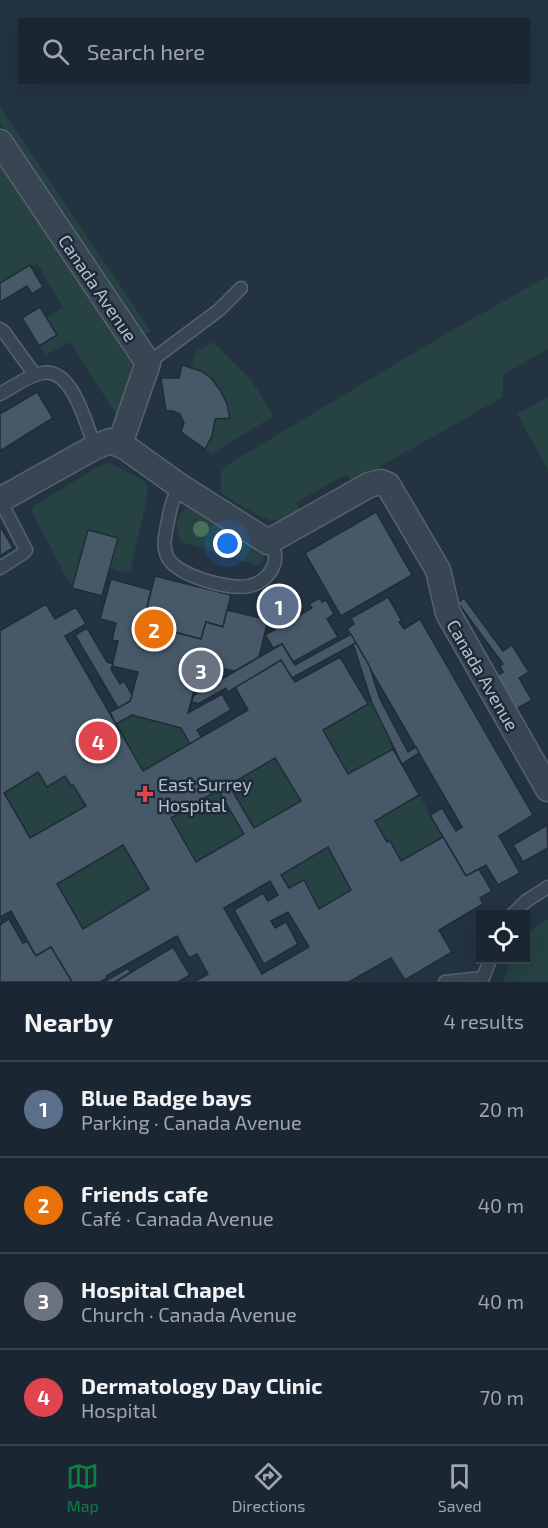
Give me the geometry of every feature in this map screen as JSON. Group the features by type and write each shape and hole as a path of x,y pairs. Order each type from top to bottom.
{"street":[{"name":"Canada Avenue","path":"0,142 148,363"},
{"path":"120,444 148,363"},
{"path":"0,500 95,447 110,441 120,444 181,487 268,542"},
{"name":"Canada Avenue","path":"268,542 369,485 381,482 388,485 438,570 448,613 548,789"}],"lane":[{"path":"148,363 219,310 241,288"},
{"path":"0,329 35,375"},
{"path":"0,394 35,375 48,372 58,375 77,401 95,447"},
{"path":"181,487 173,499 164,542 165,552 170,561 185,573 234,586 254,584 267,576 274,567 275,555 268,542"},
{"path":"0,500 26,550 0,568"},
{"path":"518,910 526,901 548,887"},
{"path":"445,982 483,980 489,964"}],"green space":[{"path":"0,107 151,331 142,337 0,124"},
{"path":"0,168 11,170 136,356 126,400 119,419 70,342 46,355 39,346 57,335 47,318 63,307 37,263 0,283"},
{"path":"548,276 548,349 503,375 503,397 353,482 347,474 297,502 301,511 287,518 272,520 264,518 221,493 220,475 225,466 432,342"},
{"path":"213,342 251,380 274,416 211,454 205,449 213,436 215,419 230,418 229,409 218,386 206,375 191,367 197,351"},
{"path":"548,397 548,470 517,414"},
{"path":"110,463 145,481 148,493 131,569 124,573 110,568 72,588 32,509 99,466"},
{"path":"186,509 193,509 258,550 264,555 263,562 257,565 182,542 177,525"},
{"path":"371,701 391,738 388,740 393,749 348,774 323,730"},
{"path":"132,715 181,728 190,744 143,771 116,724"},
{"path":"275,758 301,801 254,828 229,785"},
{"path":"38,772 65,776 86,806 30,838 4,793"},
{"path":"218,790 244,834 196,862 171,818"},
{"path":"419,795 443,837 401,861 375,821"},
{"path":"123,845 149,889 83,929 57,884"},
{"path":"328,847 351,890 319,909 304,880 289,888 281,875"},
{"path":"548,919 548,982 503,982 510,964 530,964 530,932"}],"building":[{"path":"30,265 43,287 32,294 27,286 0,302 0,283"},
{"path":"40,307 57,335 39,346 22,318"},
{"path":"182,365 201,371 211,378 227,404 230,418 215,419 212,436 205,449 181,432 184,423 180,414 166,411 161,378 179,378"},
{"path":"37,392 53,418 0,451 0,414"},
{"path":"376,512 412,575 341,616 305,553"},
{"path":"0,526 13,548 0,556"},
{"path":"88,530 118,538 102,596 72,588"},
{"path":"155,576 231,595 223,627 206,622 201,639 158,628 162,611 147,607"},
{"path":"111,579 151,590 147,607 162,611 158,628 201,639 206,622 223,627 227,610 268,620 259,657 235,671 218,668 213,684 197,680 188,713 222,694 231,710 197,730 202,738 190,744 181,728 132,715 116,724 110,712 130,701 138,672 112,666 118,641 112,640 116,623 100,619"},
{"path":"388,597 404,629 420,619 533,815 499,836 520,873 498,885 486,865 466,876 430,815 442,808 456,831 462,827 347,629 354,624 351,618"},
{"path":"320,598 322,602 326,600 334,614 327,619 338,637 293,662 282,644 273,648 265,635 312,608 309,604"},
{"path":"464,598 503,651 512,645 529,672 519,678 532,700 514,710 495,677 503,672 500,666 503,664 458,603"},
{"name":"East Surrey Hospital","path":"46,604 55,619 76,607 86,624 65,636 143,771 248,710 235,687 281,660 295,682 340,657 368,704 323,730 348,774 393,749 419,795 375,821 387,842 390,841 401,861 443,837 466,876 479,869 492,891 480,898 483,904 439,930 452,952 405,980 391,958 349,982 194,982 208,974 197,954 189,958 177,936 106,976 107,978 100,982 72,982 51,947 36,956 11,911 0,917 1,630","holes":["275,758 301,801 254,828 229,785","38,772 47,787 65,776 86,806 30,838 4,793","218,790 244,834 196,862 171,818","123,845 149,889 83,929 57,884","328,847 351,890 319,909 304,880 289,888 281,875","270,881 278,895 268,901 263,893 234,910 264,964 298,944 286,922 275,928 271,921 288,912 309,947 262,974 224,908"]},
{"path":"87,628 107,662 113,664 111,669 120,684 124,681 132,695 130,701 118,708 75,635"},
{"path":"351,634 356,643 292,678 281,660 228,692 226,688 198,704 195,702 191,704 194,695 282,644 295,665"},
{"path":"356,643 369,665 380,699 408,752 416,747 419,753 402,764 372,703 353,644"},
{"path":"547,825 548,848 523,862 513,845"},
{"path":"9,919 23,943 27,941 36,956 51,947 72,982 0,982 0,925"},
{"path":"173,947 190,975 178,982 115,982"},
{"path":"128,968 131,972 115,982 104,982"}],"place":[{"name":"Blue Badge bays","path":"279,606"},
{"name":"Friends cafe","path":"154,629"},
{"name":"Hospital Chapel","path":"201,670"},
{"name":"Dermatology Day Clinic","path":"98,741"},
{"name":"East Surrey Hospital","path":"145,794"}]}
